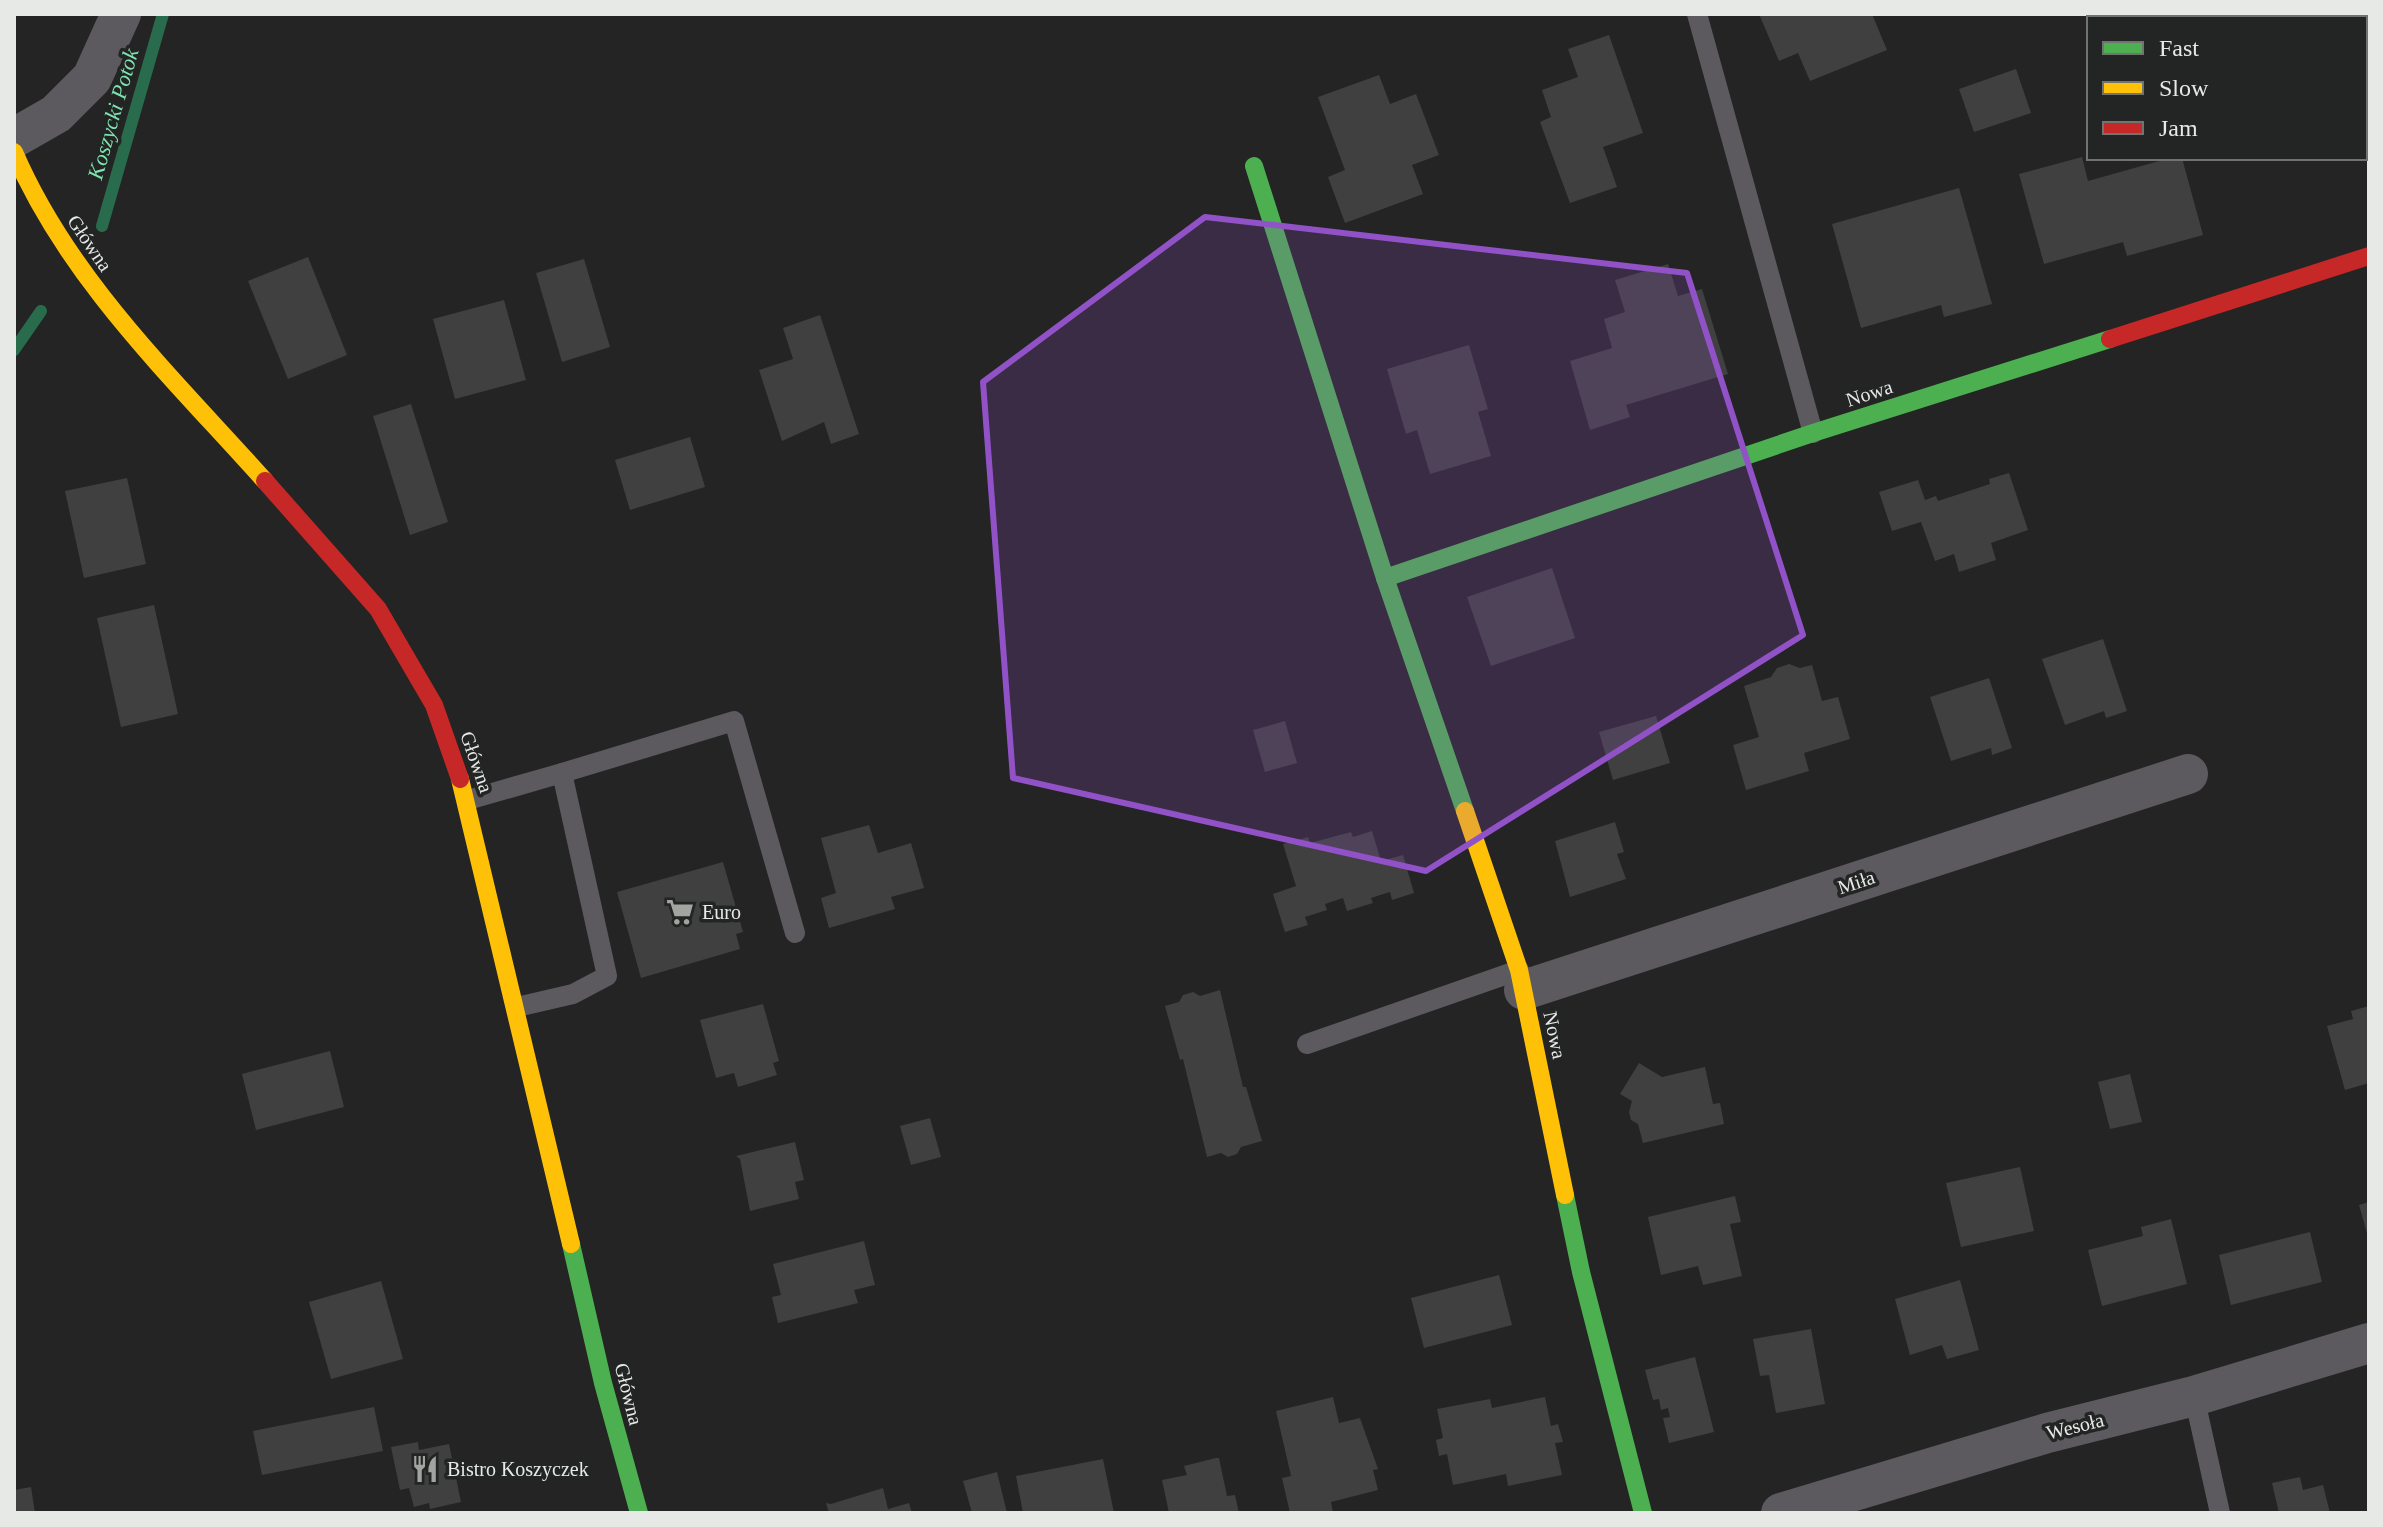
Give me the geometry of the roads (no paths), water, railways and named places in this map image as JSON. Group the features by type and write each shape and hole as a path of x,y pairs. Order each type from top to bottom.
{"street":[{"path":"14,138 56,114 92,78 121,14"},
{"name":"Główna","path":"14,152 30,189 86,279 378,609 434,705 468,800 603,1383 639,1513"},
{"name":"Nowa","path":"1254,166 1385,578 1521,980 1581,1272 1643,1513"},
{"name":"Nowa","path":"1385,578 1813,433 2369,256"},
{"name":"Miła","path":"1521,980 2188,774"},
{"name":"Wesoła","path":"1781,1513 2047,1433 2194,1396 2369,1343"}],"lane":[{"path":"1697,14 1813,433"},
{"path":"468,800 734,721 795,933"},
{"path":"517,1007 573,994 607,976 562,773"},
{"path":"1307,1044 1521,980"},
{"path":"2194,1396 2220,1513"}],"waterway":[{"name":"Koszycki Potok","path":"102,226 163,14"},
{"name":"Koszycki Potok","path":"14,350 41,311"}],"place":[{"name":"Euro","path":"680,912"},
{"name":"Bistro Koszyczek","path":"425,1469"}]}
